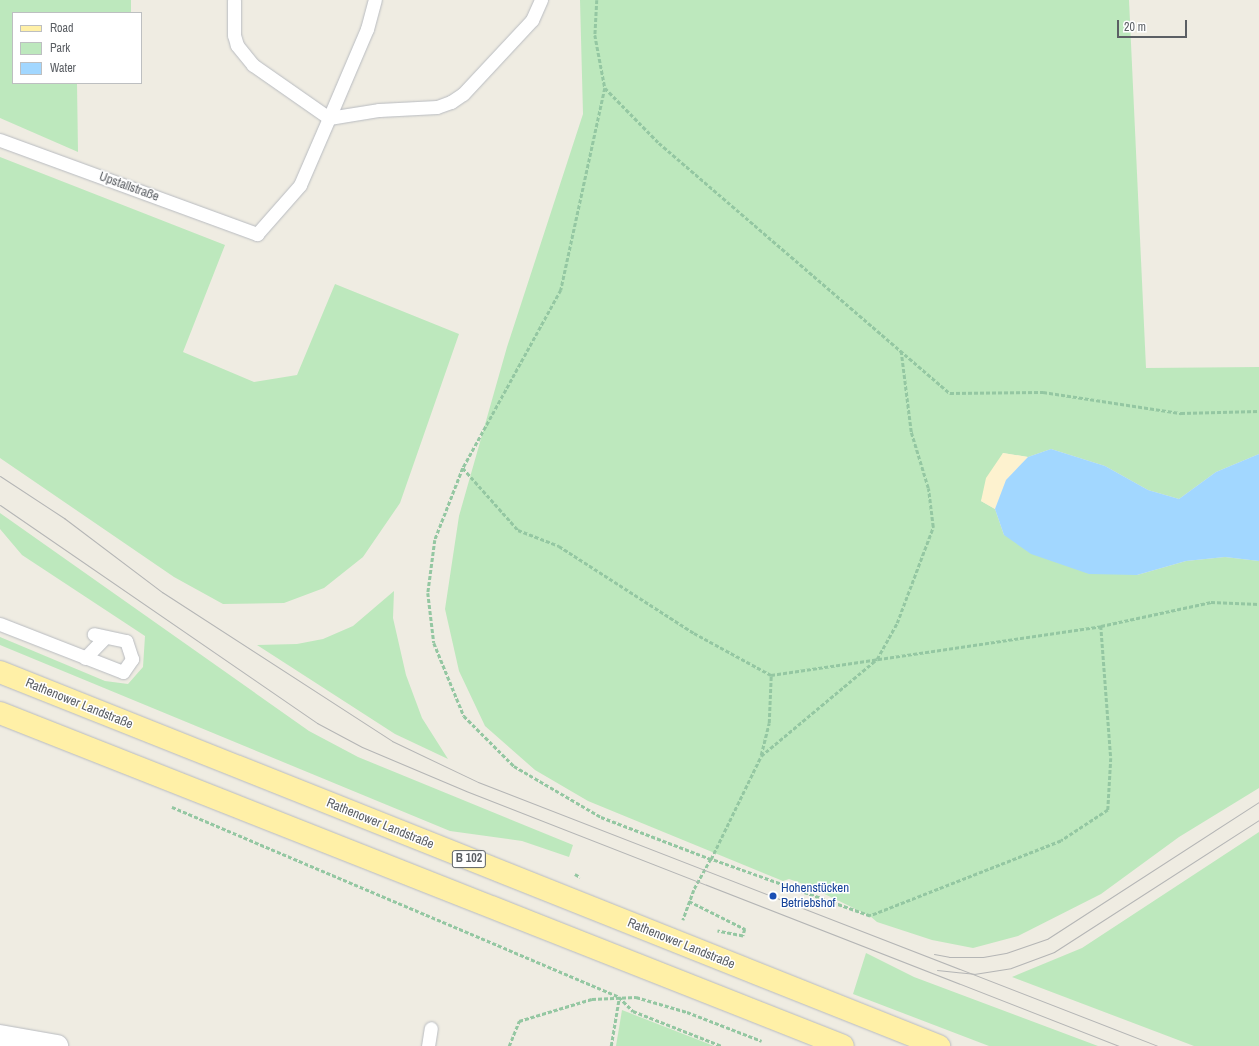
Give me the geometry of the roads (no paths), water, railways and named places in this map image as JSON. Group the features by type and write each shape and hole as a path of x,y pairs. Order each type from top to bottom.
{"main road":[{"name":"Rathenower Landstraße","path":"0,672 939,1046"},
{"path":"0,713 843,1046"}],"street":[{"path":"0,1036 57,1046"}],"lane":[{"path":"234,0 234,35 237,45 253,65 329,118 379,110 437,107 451,102 463,94 532,20 541,0"},
{"path":"329,118 367,29 375,0"},
{"name":"Upstallstraße","path":"0,140 257,234 300,185 329,118"},
{"path":"0,624 85,658 123,672 132,659 126,641 99,636 85,658"},
{"path":"428,1046 431,1028"}],"water":[{"path":"1051,449 1105,466 1148,490 1179,499 1216,472 1259,454 1259,561 1225,557 1186,561 1137,575 1089,574 1031,554 1004,535 995,509 1006,480 1028,457"}],"tram line":[{"path":"0,476 64,518 162,592 392,741 478,782 1158,1046"},
{"path":"0,505 317,723 362,747 466,791 1119,1046"},
{"path":"934,954 949,957 983,957 1006,953 1047,939 1259,802"},
{"path":"937,970 974,974 1011,968 1054,952 1259,820"}],"place":[{"name":"Hohenstücken Betriebshof","path":"773,896"}]}
